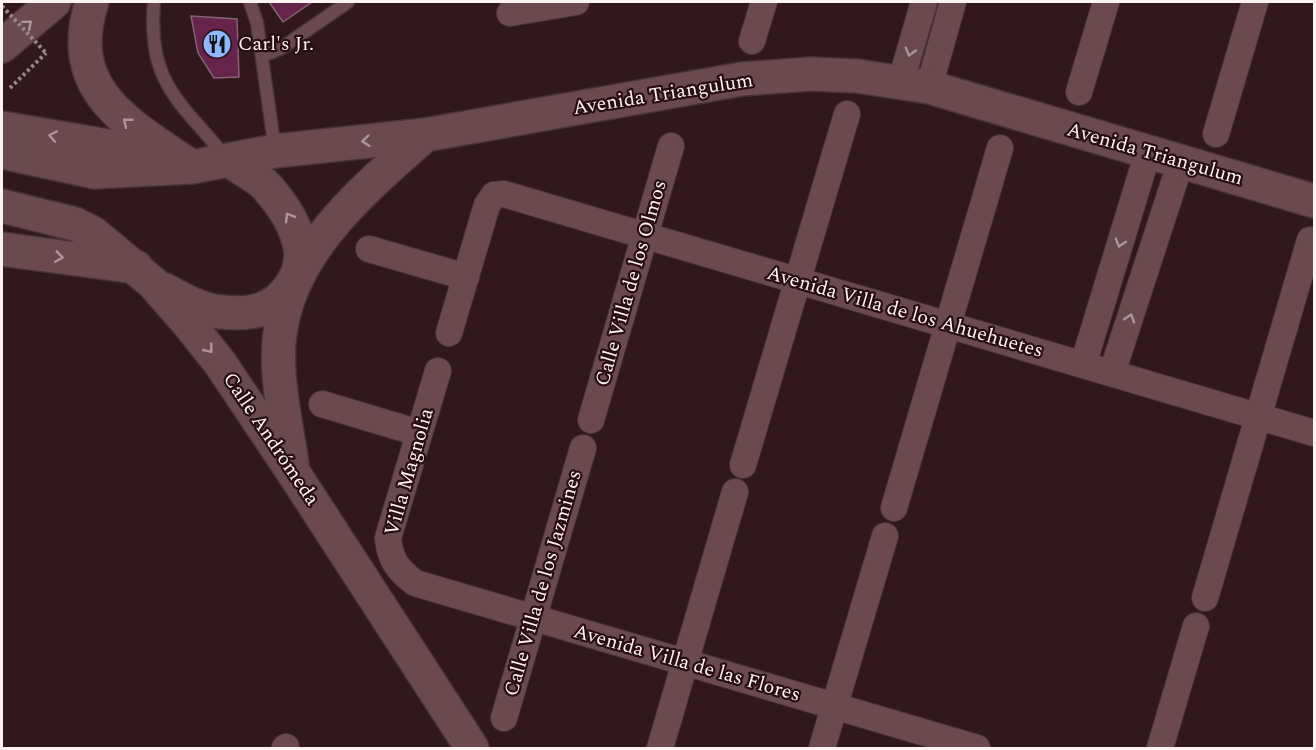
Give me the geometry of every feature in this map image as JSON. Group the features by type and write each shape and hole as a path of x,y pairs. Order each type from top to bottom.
{"main road":[{"path":"2,46 54,2"},
{"path":"92,2 84,39 88,65 96,88 123,120 192,167"},
{"name":"Avenida Triangulum","path":"2,152 94,172 192,167 275,151 425,135 742,80 811,74 915,84 1314,201"},
{"path":"2,128 108,146 192,167"},
{"path":"2,249 145,275 191,304 219,312 262,309 280,297 297,278 324,236 359,196 425,135"},
{"path":"229,160 265,184 296,228 301,249 297,278 281,327 279,375 293,472"},
{"name":"Calle Andrómeda","path":"2,206 75,224 93,233 145,275 220,363 472,748"}],"street":[{"path":"510,13 576,2"},
{"path":"752,41 764,2"},
{"path":"915,84 924,2"},
{"path":"915,84 953,2"},
{"path":"1079,92 1106,2"},
{"path":"1215,134 1255,2"},
{"path":"743,465 847,114"},
{"name":"Calle Villa de los Olmos","path":"591,420 671,146"},
{"path":"894,508 1000,148"},
{"path":"1083,365 1148,152"},
{"path":"1112,374 1181,161"},
{"name":"Avenida Villa de los Ahuehuetes","path":"466,277 488,205 494,195 504,194 1314,433"},
{"path":"1204,598 1310,240"},
{"path":"369,249 466,277 449,333"},
{"name":"Villa Magnolia","path":"400,572 390,556 388,538 438,371"},
{"path":"322,404 419,433"},
{"name":"Calle Villa de los Jazmines","path":"504,718 583,448"},
{"path":"660,748 735,492"},
{"path":"822,748 885,536"},
{"name":"Avenida Villa de las Flores","path":"400,572 415,583 977,748"},
{"path":"1160,748 1196,626"}],"lane":[{"path":"154,2 151,31 156,62 164,83 229,160"},
{"path":"250,2 257,23 275,151"},
{"path":"262,56 280,49 348,2"}],"path":[{"path":"2,6 46,53 10,88"}],"building":[{"path":"269,2 312,2 283,22"},
{"name":"Carl's Jr.","path":"191,16 237,19 239,77 214,78 198,53"}],"place":[{"name":"Carl's Jr.","path":"217,44"}]}
